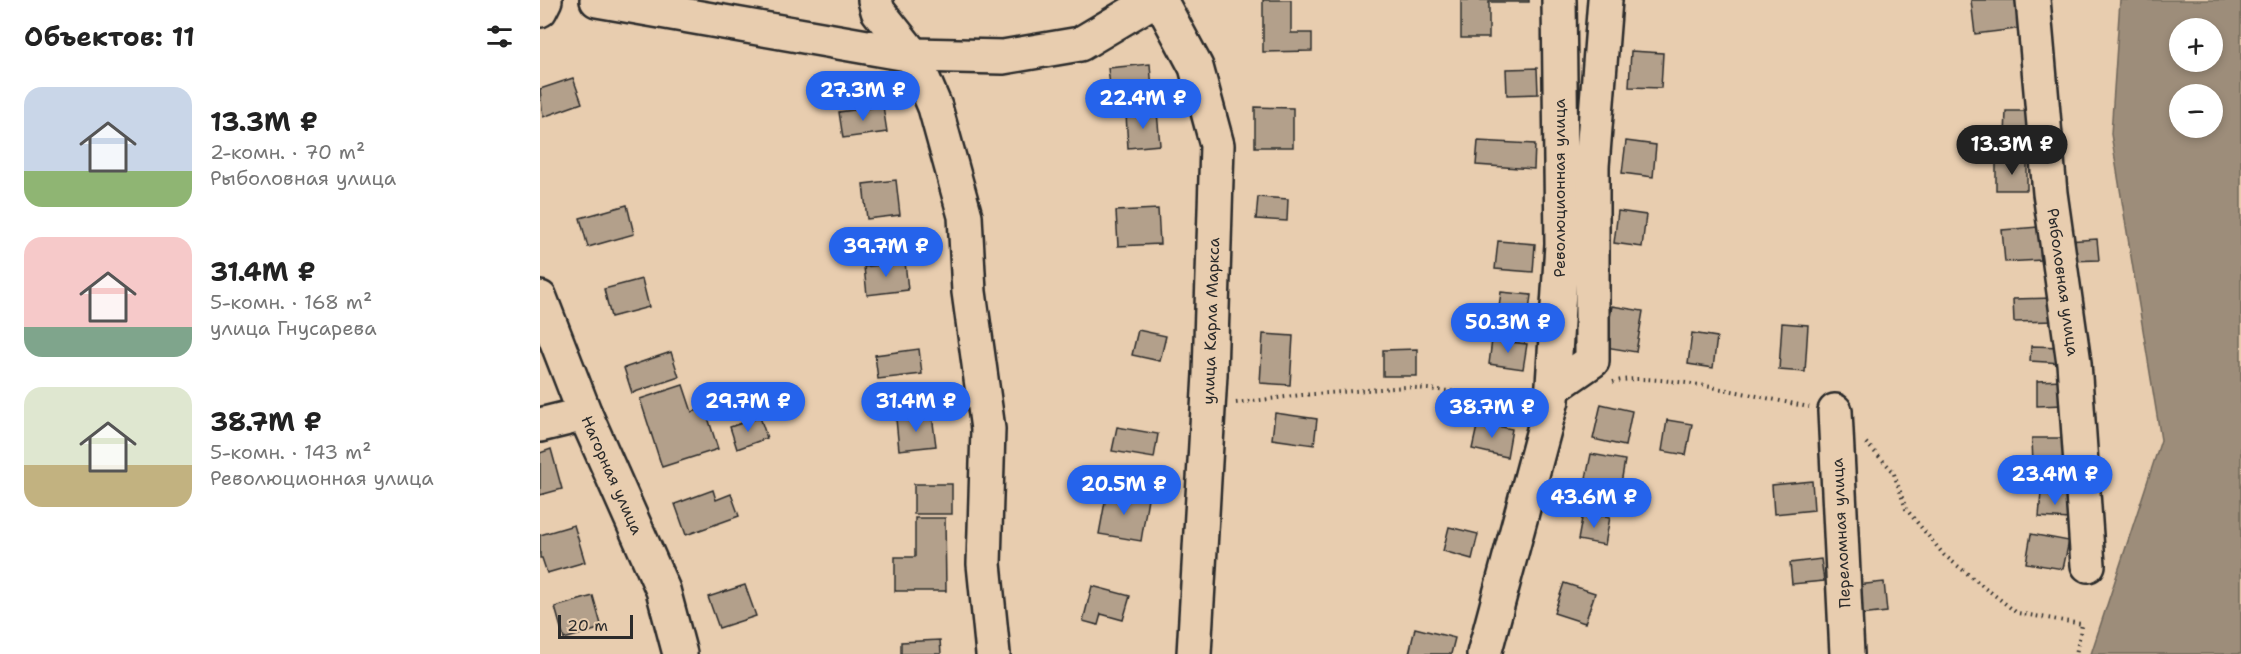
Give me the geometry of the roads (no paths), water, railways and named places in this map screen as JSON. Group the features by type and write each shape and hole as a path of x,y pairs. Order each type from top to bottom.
{"street":[{"path":"540,10 545,0"},
{"path":"597,0 913,55 1003,57 1080,44 1154,0"},
{"path":"875,0 878,11 913,55 934,107 965,216 969,292 988,429 984,564 993,654"},
{"name":"улица Карла Маркса","path":"1160,0 1196,67 1217,145 1208,407 1194,654"},
{"name":"Революционная улица","path":"1484,654 1552,394 1562,244 1558,0"},
{"path":"1552,394 1592,361 1592,166 1605,0"},
{"name":"Рыболовная улица","path":"2033,0 2052,205 2074,363 2088,565"},
{"name":"Нагорная улица","path":"540,298 585,414 663,590 680,654"},
{"name":"Переломная улица","path":"1835,411 1847,654"},
{"path":"540,425 585,414"}]}
